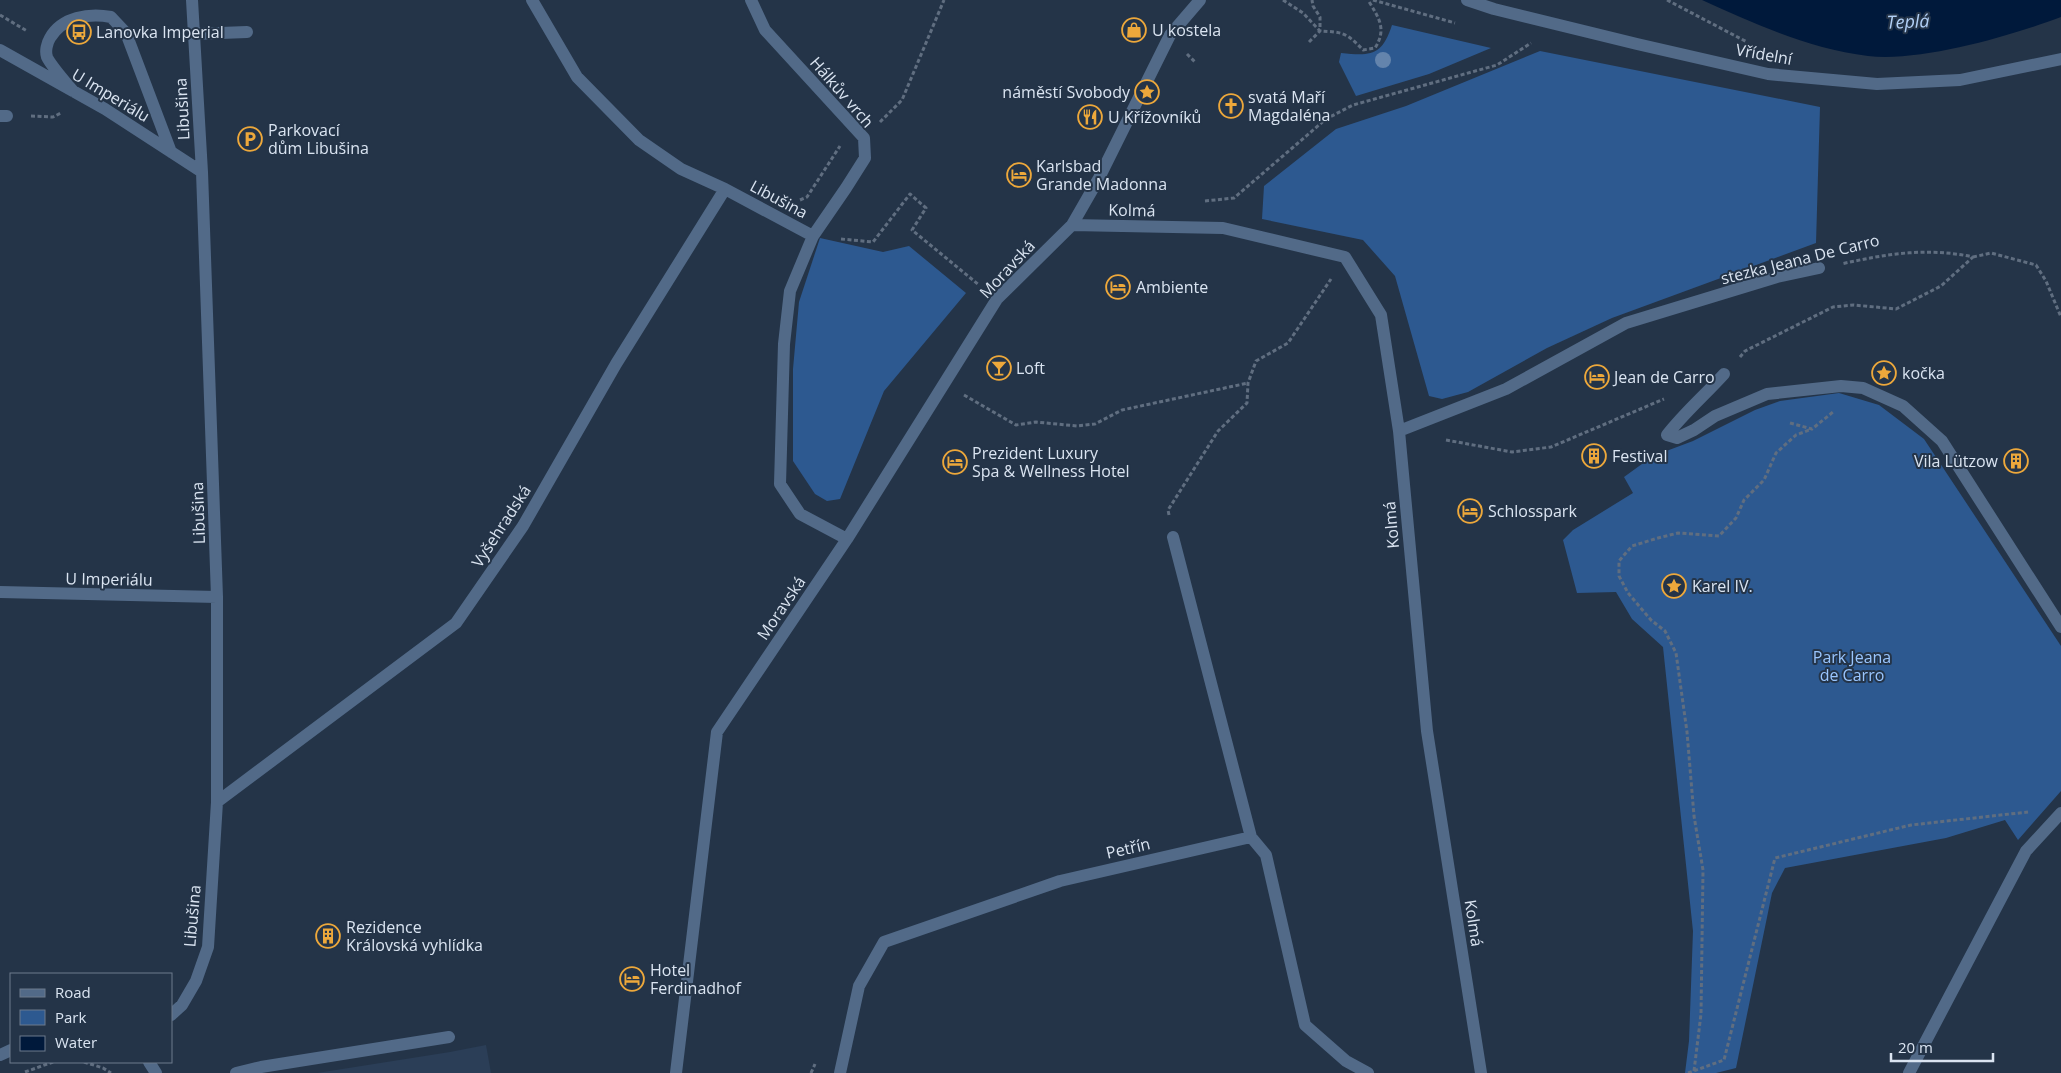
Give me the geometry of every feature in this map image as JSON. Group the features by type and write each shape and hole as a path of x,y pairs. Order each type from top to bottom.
{"street":[{"name":"Libušina","path":"172,1014 182,1005 196,981 208,947 216,802 217,597 202,172 192,0"},
{"name":"Libušina","path":"532,0 577,77 639,140 681,169 726,188 812,236 790,291 784,344 780,484 800,514 847,540"},
{"name":"Hálkův vrch","path":"751,0 764,30 864,138 865,158 812,236"},
{"path":"1072,225 1099,178 1170,35 1200,0"},
{"name":"Vřídelní","path":"1467,0 1494,9 1768,74 1886,84 1960,80 2061,59"},
{"path":"73,91 47,57 47,43 55,29 68,21 97,14 112,17 126,33 171,152"},
{"path":"194,34 247,32"},
{"name":"U Imperiálu","path":"0,50 105,108 202,172"},
{"name":"Vyšehradská","path":"216,802 456,623 523,526 616,364 726,188"},
{"name":"Kolmá","path":"1072,225 1223,228 1345,258 1381,315 1399,431 1427,732 1481,1073"},
{"name":"Moravská","path":"676,1073 718,732 847,540 997,300 1072,225"},
{"name":"stezka Jeana De Carro","path":"1399,431 1506,389 1626,323 1777,277 1820,268"},
{"path":"1724,374 1667,435 1677,438 1694,430 1715,416 1767,394 1841,386 1863,388 1903,406 1942,441 2061,627"},
{"path":"1173,538 1251,837 1266,855 1305,1025 1346,1061 1368,1073"},
{"name":"U Imperiálu","path":"0,592 217,597"},
{"path":"1909,1073 2026,851 2061,812"},
{"name":"Petřín","path":"840,1073 859,986 884,942 1060,881 1251,837"},
{"path":"236,1073 261,1067 449,1037"}],"path":[{"path":"864,138 902,100 944,0"},
{"path":"1283,0 1303,13 1320,31 1340,32 1348,35 1363,50 1375,48 1381,38 1380,22 1368,0"},
{"path":"1309,42 1320,31 1320,17 1312,6 1312,0"},
{"path":"1668,0 1750,44"},
{"path":"0,15 47,43"},
{"path":"1197,202 1234,198 1326,119 1353,105 1497,65 1534,41"},
{"path":"793,203 807,197 853,126"},
{"path":"812,236 873,242 910,194 926,208 912,230 997,300"},
{"name":"stezka Jeana De Carro","path":"1820,268 1891,253 1948,252 1973,257 1990,253 2036,265 2046,280 2061,317"},
{"path":"1724,374 1745,351 1833,307 1854,305 1896,309 1941,286 1973,257"},
{"path":"1173,538 1168,510 1218,431 1247,403 1248,382 1256,362 1288,343 1345,258"},
{"path":"944,384 1016,425 1036,422 1077,426 1095,424 1122,410 1248,382"},
{"path":"1399,431 1512,452 1551,447 1669,397"},
{"path":"1694,1071 1702,1014 1703,870 1694,816 1676,653 1665,631 1651,620 1628,593 1619,576 1619,561 1632,546 1658,538 1678,534 1719,536 1736,518 1744,500 1764,480 1776,453 1796,435 1812,428"},
{"path":"1688,1073 1724,1060 1775,858 1911,825 2033,811"},
{"path":"22,1073 49,1063"},
{"path":"87,1063 103,1068 111,1073"}],"shaded area":[{"path":"486,1045 491,1073 317,1073 450,1052"}],"green space":[{"path":"1392,25 1491,48 1429,74 1356,96 1339,62 1341,53 1368,54 1374,52 1384,43"},
{"path":"1540,51 1820,107 1816,243 1612,318 1547,348 1468,392 1442,399 1429,396 1395,276 1363,240 1262,219 1264,186 1336,129 1406,106"},
{"path":"820,238 883,252 909,246 966,293 884,391 840,499 827,501 815,494 793,461 793,369 799,302"},
{"name":"Park Jeana de Carro","path":"1839,393 1879,405 1924,439 2061,646 2061,791 2018,840 2005,820 1946,838 1785,868 1772,893 1736,1068 1716,1073 1685,1073 1689,1041 1693,931 1663,647 1632,619 1616,592 1577,593 1563,540 1573,530 1633,493 1624,477 1653,456 1693,441 1755,410 1780,401"}],"water":[{"name":"Teplá","path":"1702,0 2061,0 2061,17 2017,32 1966,46 1914,55 1868,56 1846,53 1804,42"}],"place":[{"name":"U kostela","path":"1134,30"},
{"name":"Lanovka Imperial","path":"79,32"},
{"name":"náměstí Svobody","path":"1147,92"},
{"name":"svatá Maří Magdaléna","path":"1231,106"},
{"name":"U Křížovníků","path":"1090,117"},
{"name":"Parkovací dům Libušina","path":"250,139"},
{"name":"Karlsbad Grande Madonna","path":"1019,175"},
{"name":"Ambiente","path":"1118,287"},
{"name":"Loft","path":"999,368"},
{"name":"kočka","path":"1884,373"},
{"name":"Jean de Carro","path":"1597,377"},
{"name":"Festival","path":"1594,456"},
{"name":"Vila Lützow","path":"2016,461"},
{"name":"Prezident Luxury Spa & Wellness Hotel","path":"955,462"},
{"name":"Schlosspark","path":"1470,511"},
{"name":"Karel IV.","path":"1674,586"},
{"name":"Rezidence Královská vyhlídka","path":"328,936"},
{"name":"Hotel Ferdinadhof","path":"632,979"}]}
